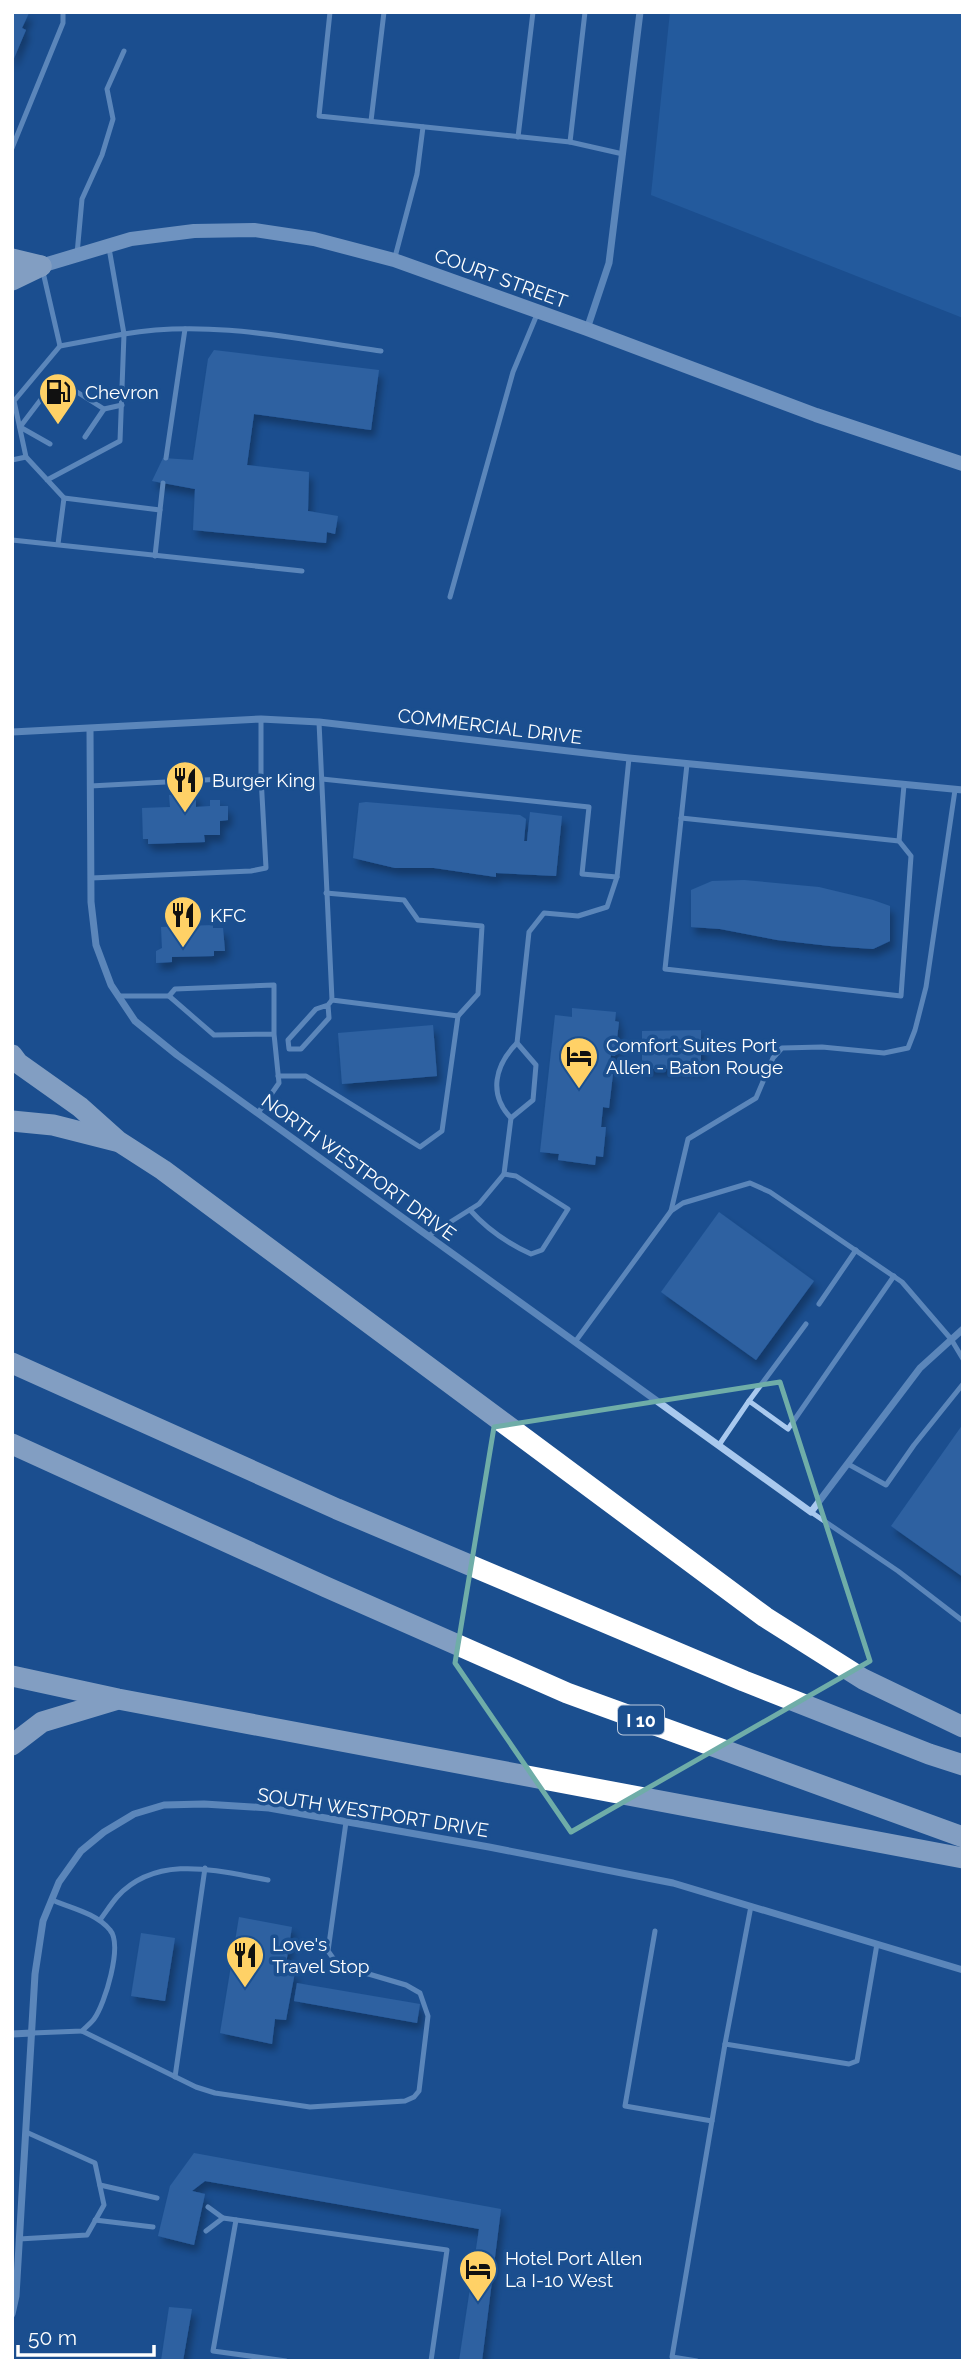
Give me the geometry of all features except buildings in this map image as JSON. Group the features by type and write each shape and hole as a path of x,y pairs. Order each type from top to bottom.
{"highway":[{"path":"12,259 41,266"},
{"path":"12,280 41,266"},
{"path":"12,1055 18,1063 80,1107 118,1141 163,1170 765,1616 863,1679 963,1727"},
{"path":"12,1121 53,1125 118,1141"},
{"path":"12,1363 337,1509 744,1681 963,1765"},
{"name":"I 10","path":"12,1444 567,1693 963,1837"},
{"path":"12,1676 118,1699 963,1858"},
{"path":"12,1745 42,1722 118,1699"}],"main road":[{"name":"COURT STREET","path":"12,275 131,239 194,231 254,230 314,239 394,260 587,328 816,415 963,464"}],"street":[{"path":"587,328 609,263 640,12"},
{"name":"COMMERCIAL DRIVE","path":"12,732 261,719 319,722 629,758 959,790"},
{"name":"NORTH WESTPORT DRIVE","path":"90,729 91,878 96,945 111,985 135,1021 257,1113 811,1512"},
{"path":"811,1512 920,1368 963,1329"},
{"name":"SOUTH WESTPORT DRIVE","path":"12,2314 26,2132 34,1974 43,1921 59,1882 81,1851 104,1832 134,1814 164,1805 204,1804 269,1808 673,1883 963,1970"},
{"path":"12,2034 32,2033"}],"lane":[{"path":"12,148 63,23 63,12"},
{"path":"330,12 319,116 570,142 623,154"},
{"path":"371,121 384,12"},
{"path":"518,137 533,12"},
{"path":"570,142 585,12"},
{"path":"77,256 82,199 102,155 113,119 107,89 124,51"},
{"path":"394,260 417,174 423,127"},
{"path":"47,480 120,441 124,334 108,246"},
{"path":"41,266 60,346"},
{"path":"450,597 513,372 538,312"},
{"path":"160,510 64,498 26,457 13,401 60,346 155,329 185,329 228,330 381,351"},
{"path":"166,458 185,329"},
{"path":"77,392 104,409"},
{"path":"20,427 42,398"},
{"path":"85,437 104,409 122,405"},
{"path":"20,427 50,444"},
{"path":"12,460 26,457"},
{"path":"155,556 163,483"},
{"path":"58,544 64,498"},
{"path":"12,540 302,571"},
{"path":"91,878 251,871 266,868 261,719"},
{"path":"276,1060 289,1049 301,1049 329,1018 319,722"},
{"path":"511,1118 497,1097 499,1069 517,1044 530,932 544,913 578,916 607,907 617,877 629,758"},
{"path":"687,764 665,969 901,996 911,856 899,841 904,785"},
{"path":"90,786 261,777"},
{"path":"322,779 589,807 582,874 617,877"},
{"path":"575,1342 671,1210 688,1139 756,1098 773,1059 782,1048 822,1047 884,1053 908,1048 926,987 959,790"},
{"path":"681,818 899,841"},
{"path":"278,1076 306,1076 420,1147 442,1131 458,1016 478,994 482,926 418,920 404,900 326,893"},
{"path":"169,996 175,989 274,985 274,1034 279,1083 257,1113"},
{"path":"118,996 169,996 214,1035 274,1034"},
{"path":"289,1049 288,1040 316,1009 330,1002 458,1016"},
{"path":"428,1236 479,1204 504,1174 511,1118 533,1100 536,1065 517,1044"},
{"path":"470,1210 480,1221 519,1249 531,1255 542,1250 568,1209 516,1176 504,1174"},
{"path":"671,1210 684,1203 750,1183 770,1192 902,1282 951,1339 963,1359"},
{"path":"819,1304 856,1250"},
{"path":"749,1401 788,1429 894,1276"},
{"path":"719,1445 806,1324"},
{"path":"848,1465 886,1485 963,1384"},
{"path":"811,1512 963,1621"},
{"path":"32,2033 82,2031 196,2087 215,2093 310,2107 405,2101 414,2097 419,2091 428,2016 420,1993 406,1985 338,1965 328,1951 346,1822"},
{"path":"100,1920 129,1886 163,1871 188,1867 205,1868 268,1880"},
{"path":"175,2077 205,1868"},
{"path":"52,1900 100,1920 113,1933 114,1961 105,1997 95,2018 82,2031"},
{"path":"697,2361 672,2357 751,1906"},
{"path":"655,1931 625,2106 712,2120"},
{"path":"725,2044 849,2064 858,2061 877,1944"},
{"path":"19,2239 87,2235 104,2206 95,2162 26,2132"},
{"path":"100,2185 157,2198"},
{"path":"208,2207 223,2218 447,2250 431,2361"},
{"path":"206,2231 223,2218"},
{"path":"236,2220 213,2351 286,2361"},
{"path":"95,2221 153,2227"}],"highlighted area":[{"path":"780,1382 870,1661 571,1832 455,1663 494,1427"}],"shaded area":[{"path":"670,12 963,12 963,318 651,195"}],"place":[{"name":"Chevron","path":"58,426"},
{"name":"Burger King","path":"185,814"},
{"name":"KFC","path":"183,949"},
{"name":"Comfort Suites Port Allen - Baton Rouge","path":"579,1090"},
{"name":"Love's Travel Stop","path":"245,1989"},
{"name":"Hotel Port Allen La I-10 West","path":"478,2303"}]}
